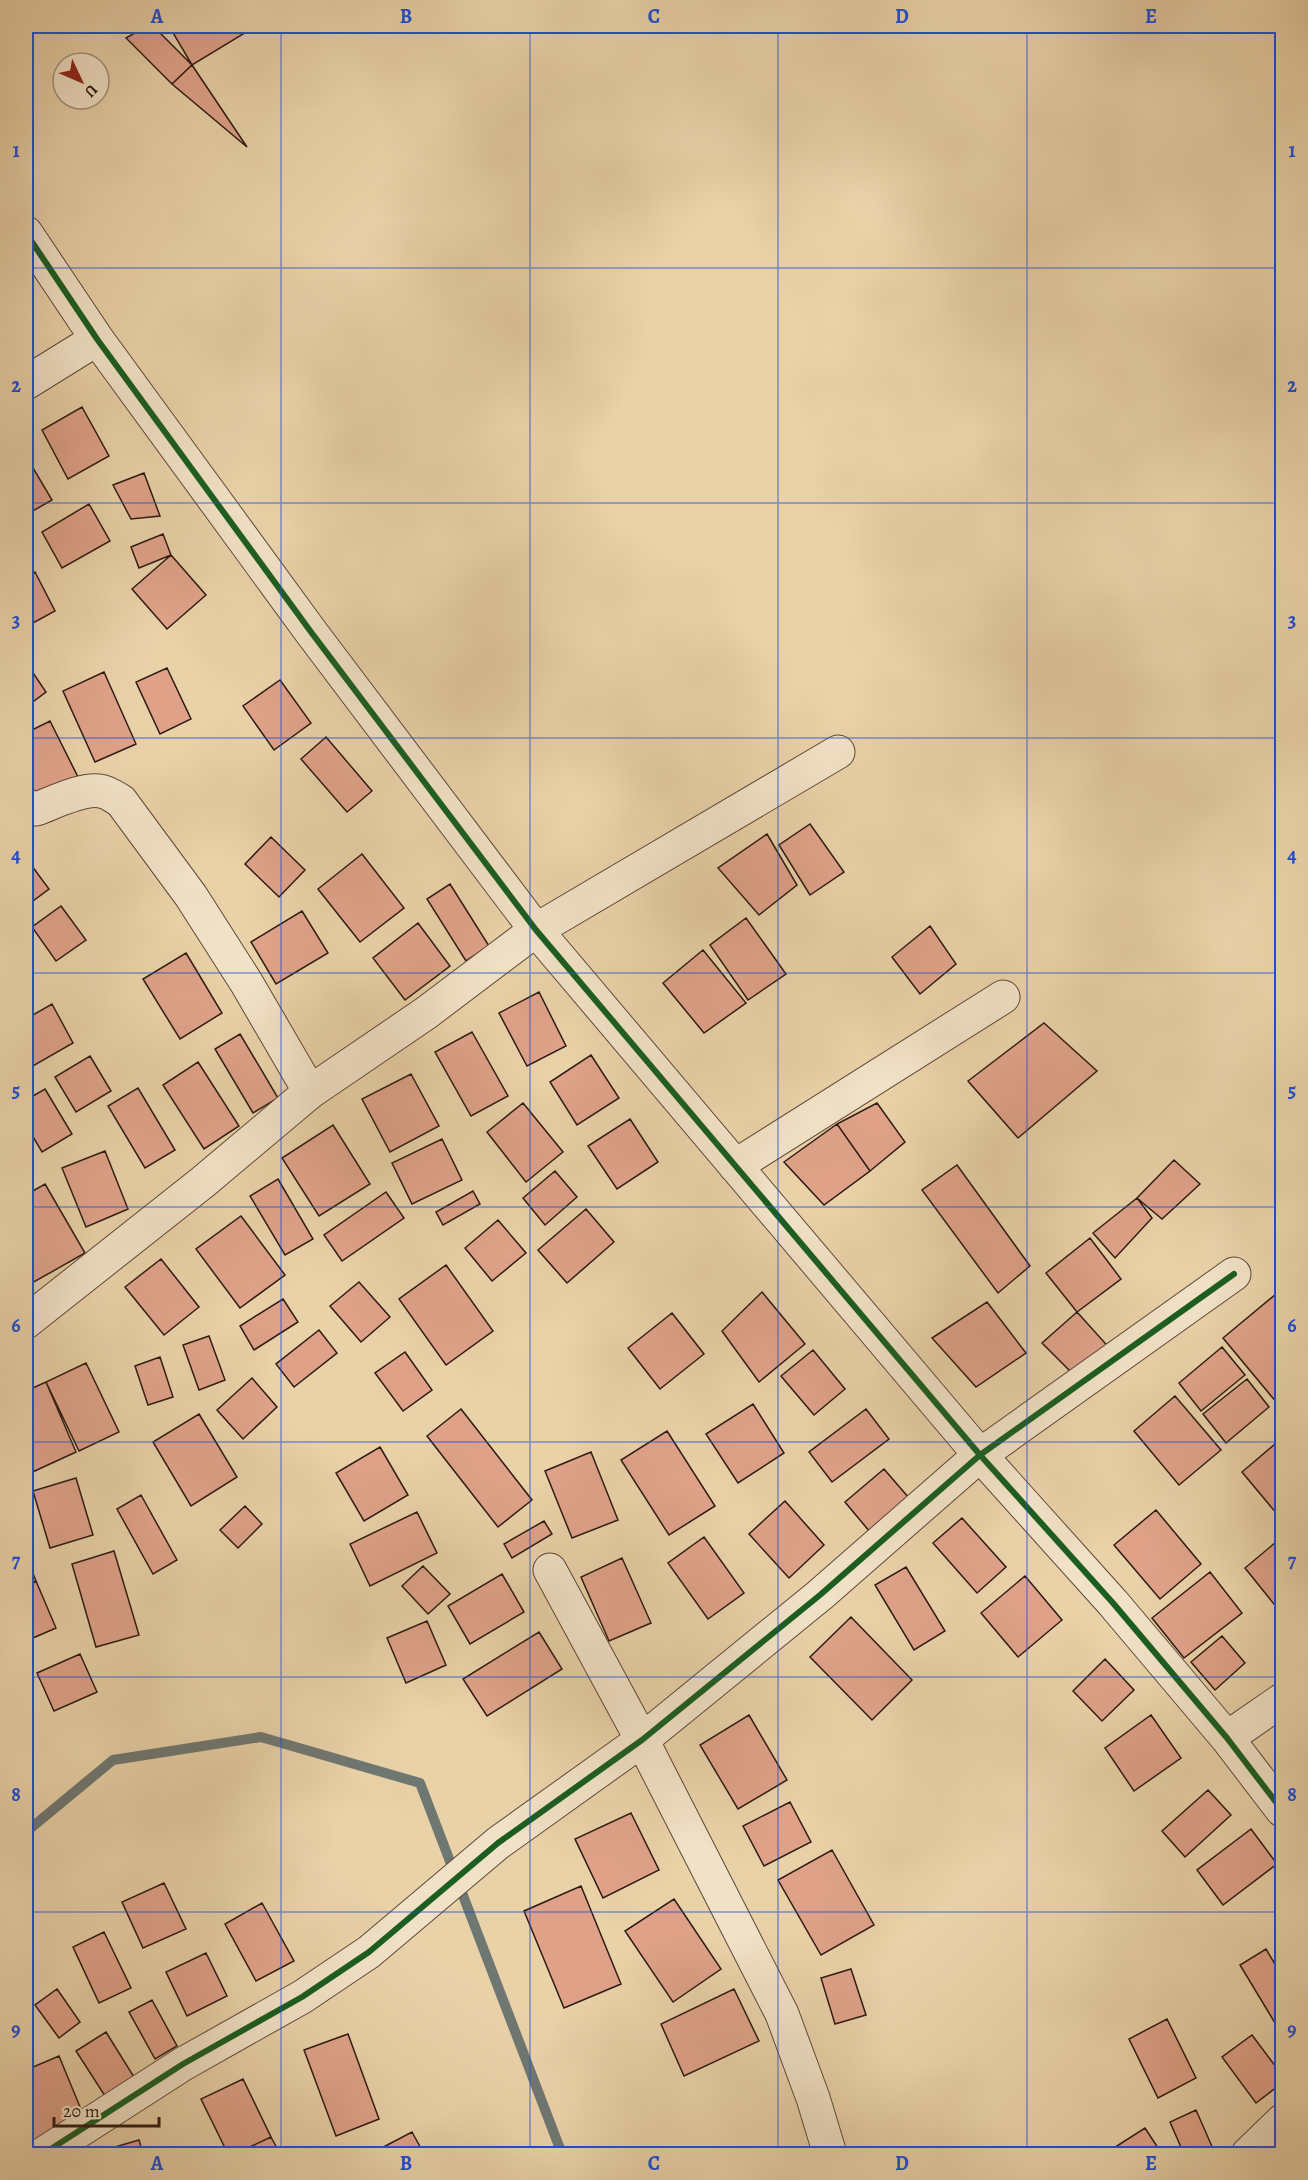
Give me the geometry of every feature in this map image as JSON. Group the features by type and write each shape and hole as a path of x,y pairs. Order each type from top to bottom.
{"street":[{"path":"26,233 97,339 310,632 536,930 980,1455 1113,1603 1227,1738 1282,1809"},
{"path":"26,383 97,339"},
{"path":"26,1322 203,1182 310,1092 426,1013 536,930 838,752"},
{"path":"26,805 36,809 88,791 100,790 121,801 191,896 246,982 310,1092"},
{"path":"735,1166 1004,997"},
{"path":"43,2154 183,2064 302,1997 369,1952 498,1843 642,1740 820,1595 980,1455 1234,1274"},
{"path":"550,1570 642,1740 782,2014 813,2098 830,2154"},
{"path":"1227,1738 1282,1700"},
{"path":"1248,2154 1282,2121"}],"building":[{"path":"147,26 153,26 192,65 172,84 126,38"},
{"path":"169,26 252,26 253,28 192,65"},
{"path":"192,65 247,147 172,84"},
{"path":"82,407 109,456 68,479 42,430"},
{"path":"26,456 52,500 31,512 26,503"},
{"path":"144,473 160,516 131,519 113,485"},
{"path":"89,504 110,541 62,568 42,532"},
{"path":"163,534 171,555 139,568 131,547"},
{"path":"171,555 206,595 167,629 132,589"},
{"path":"35,572 55,611 33,623 26,610 26,577"},
{"path":"26,665 46,692 26,707"},
{"path":"167,668 191,719 160,734 136,682"},
{"path":"104,672 136,744 95,762 63,691"},
{"path":"280,680 311,723 274,750 243,706"},
{"path":"50,721 79,779 33,802 26,786 26,733"},
{"path":"326,737 372,791 347,812 301,759"},
{"path":"810,824 844,872 810,895 779,845"},
{"path":"767,834 797,885 759,915 718,868"},
{"path":"271,837 305,870 279,897 245,864"},
{"path":"362,854 404,908 360,942 318,889"},
{"path":"29,862 49,889 26,906 26,864"},
{"path":"450,884 489,946 466,961 427,899"},
{"path":"61,906 86,940 56,961 32,927"},
{"path":"302,911 328,953 276,984 251,942"},
{"path":"746,918 786,974 748,1000 710,945"},
{"path":"418,923 450,966 405,1000 373,958"},
{"path":"930,926 956,964 920,994 892,957"},
{"path":"703,950 746,1003 704,1033 663,983"},
{"path":"186,953 222,1013 180,1039 143,979"},
{"path":"539,992 566,1046 527,1066 499,1013"},
{"path":"52,1004 73,1043 26,1070 26,1019"},
{"path":"1044,1023 1097,1071 1018,1138 968,1081"},
{"path":"472,1032 508,1096 471,1116 435,1052"},
{"path":"240,1034 278,1098 253,1113 215,1049"},
{"path":"591,1055 619,1098 577,1125 550,1082"},
{"path":"90,1056 111,1091 76,1112 55,1077"},
{"path":"198,1062 239,1126 204,1149 163,1085"},
{"path":"411,1074 439,1126 390,1152 362,1099"},
{"path":"138,1088 175,1150 145,1168 108,1106"},
{"path":"45,1089 72,1134 42,1152 26,1125 26,1100"},
{"path":"523,1103 563,1152 526,1182 487,1132"},
{"path":"877,1103 905,1142 870,1171 837,1124"},
{"path":"630,1119 658,1162 617,1189 588,1146"},
{"path":"837,1124 870,1171 824,1205 784,1162"},
{"path":"333,1125 370,1184 319,1216 282,1158"},
{"path":"442,1139 462,1180 412,1204 392,1163"},
{"path":"105,1151 128,1209 86,1227 62,1168"},
{"path":"1174,1160 1200,1184 1162,1219 1137,1198"},
{"path":"957,1165 1030,1266 998,1293 922,1190"},
{"path":"555,1171 577,1197 545,1225 523,1198"},
{"path":"278,1179 313,1239 285,1255 250,1196"},
{"path":"45,1184 85,1253 32,1283 26,1272 26,1195"},
{"path":"473,1191 480,1204 443,1225 436,1212"},
{"path":"386,1192 404,1218 342,1261 324,1235"},
{"path":"1137,1198 1152,1218 1115,1258 1093,1233"},
{"path":"586,1209 614,1242 567,1283 538,1250"},
{"path":"241,1216 285,1275 240,1308 196,1249"},
{"path":"498,1220 526,1253 492,1281 465,1248"},
{"path":"1090,1238 1121,1279 1077,1312 1046,1273"},
{"path":"161,1259 199,1307 164,1335 125,1287"},
{"path":"446,1265 493,1331 446,1365 399,1299"},
{"path":"359,1282 390,1317 361,1342 330,1306"},
{"path":"1282,1289 1282,1399 1277,1403 1223,1338"},
{"path":"762,1292 805,1344 759,1382 722,1331"},
{"path":"283,1299 298,1322 254,1350 240,1326"},
{"path":"987,1302 1026,1353 976,1387 932,1338"},
{"path":"1077,1312 1114,1353 1077,1378 1042,1343"},
{"path":"672,1313 704,1354 660,1389 628,1348"},
{"path":"319,1330 337,1353 294,1387 276,1364"},
{"path":"209,1336 225,1380 199,1390 183,1345"},
{"path":"1222,1347 1245,1375 1201,1411 1179,1383"},
{"path":"813,1350 845,1389 814,1415 781,1376"},
{"path":"405,1352 432,1390 403,1411 375,1373"},
{"path":"160,1357 173,1397 148,1405 135,1366"},
{"path":"86,1363 119,1432 79,1451 46,1382"},
{"path":"252,1378 277,1407 243,1439 217,1410"},
{"path":"1247,1379 1269,1407 1226,1443 1203,1414"},
{"path":"46,1382 76,1452 26,1475 26,1391"},
{"path":"1175,1396 1221,1450 1179,1485 1134,1431"},
{"path":"753,1404 784,1453 738,1483 706,1434"},
{"path":"461,1409 532,1500 498,1527 427,1436"},
{"path":"866,1409 889,1439 832,1482 809,1452"},
{"path":"199,1414 237,1477 191,1506 153,1442"},
{"path":"667,1431 715,1506 669,1535 621,1460"},
{"path":"1282,1438 1282,1520 1242,1472"},
{"path":"380,1447 408,1495 364,1521 336,1473"},
{"path":"591,1452 618,1520 572,1538 545,1471"},
{"path":"884,1469 909,1498 870,1532 845,1502"},
{"path":"76,1478 93,1535 50,1548 33,1491"},
{"path":"141,1495 177,1560 153,1574 117,1509"},
{"path":"785,1501 824,1545 789,1578 749,1534"},
{"path":"245,1506 262,1524 238,1548 220,1530"},
{"path":"1156,1510 1201,1564 1160,1599 1114,1545"},
{"path":"417,1512 437,1553 370,1586 350,1544"},
{"path":"962,1518 1006,1567 977,1593 933,1543"},
{"path":"544,1521 552,1534 512,1558 504,1544"},
{"path":"704,1537 744,1593 708,1619 668,1563"},
{"path":"1282,1537 1282,1614 1245,1568"},
{"path":"114,1551 139,1635 96,1647 72,1564"},
{"path":"26,1555 36,1581 26,1585"},
{"path":"622,1558 651,1623 609,1641 581,1577"},
{"path":"423,1566 450,1594 428,1614 402,1586"},
{"path":"906,1567 945,1631 914,1650 875,1585"},
{"path":"1210,1572 1242,1613 1184,1658 1152,1618"},
{"path":"502,1574 524,1612 470,1644 448,1606"},
{"path":"1025,1576 1062,1620 1018,1657 981,1613"},
{"path":"36,1581 56,1628 26,1641 26,1585"},
{"path":"851,1617 912,1680 872,1720 810,1657"},
{"path":"427,1621 446,1665 406,1683 387,1638"},
{"path":"539,1632 562,1669 487,1716 463,1679"},
{"path":"1222,1636 1245,1663 1215,1690 1191,1662"},
{"path":"80,1654 97,1692 54,1711 37,1673"},
{"path":"1105,1659 1134,1690 1102,1721 1073,1691"},
{"path":"749,1715 787,1780 738,1809 700,1745"},
{"path":"1151,1715 1181,1758 1134,1791 1105,1748"},
{"path":"1208,1790 1231,1815 1185,1857 1162,1831"},
{"path":"790,1802 811,1842 764,1866 743,1826"},
{"path":"631,1813 659,1870 603,1898 575,1839"},
{"path":"1251,1829 1277,1864 1223,1905 1197,1870"},
{"path":"832,1850 874,1925 821,1955 778,1880"},
{"path":"164,1883 186,1929 143,1948 122,1902"},
{"path":"581,1886 621,1984 564,2008 524,1911"},
{"path":"674,1899 721,1969 673,2002 625,1931"},
{"path":"262,1903 294,1961 256,1981 225,1924"},
{"path":"104,1932 131,1988 99,2003 73,1947"},
{"path":"1266,1949 1282,1976 1282,2019 1275,2023 1240,1965"},
{"path":"206,1953 227,1996 187,2016 166,1972"},
{"path":"851,1969 866,2015 835,2024 821,1978"},
{"path":"57,1989 80,2022 59,2038 35,2005"},
{"path":"734,1989 759,2041 684,2076 661,2024"},
{"path":"152,2000 177,2046 155,2059 129,2012"},
{"path":"1167,2019 1196,2078 1158,2098 1129,2039"},
{"path":"26,2025 31,2038 26,2040"},
{"path":"106,2032 134,2077 105,2096 76,2051"},
{"path":"348,2034 379,2119 336,2136 304,2050"},
{"path":"1252,2035 1282,2075 1282,2083 1256,2103 1222,2057"},
{"path":"59,2056 85,2119 26,2144 26,2070"},
{"path":"243,2079 271,2137 235,2154 228,2154 201,2099"},
{"path":"1196,2110 1214,2151 1206,2154 1184,2154 1170,2122"},
{"path":"1145,2128 1162,2154 1106,2153"},
{"path":"412,2132 424,2154 370,2154"},
{"path":"271,2137 280,2154 235,2154"},
{"path":"139,2140 143,2154 99,2154 98,2152"}],"waterway":[{"path":"26,1832 113,1760 261,1737 420,1783 562,2154"}],"cycle path":[{"path":"26,233 97,339 311,632 536,930 980,1455 1113,1603 1227,1738 1282,1810"},
{"path":"43,2154 183,2064 302,1997 369,1952 498,1843 642,1740 820,1595 980,1455 1234,1274"}]}
